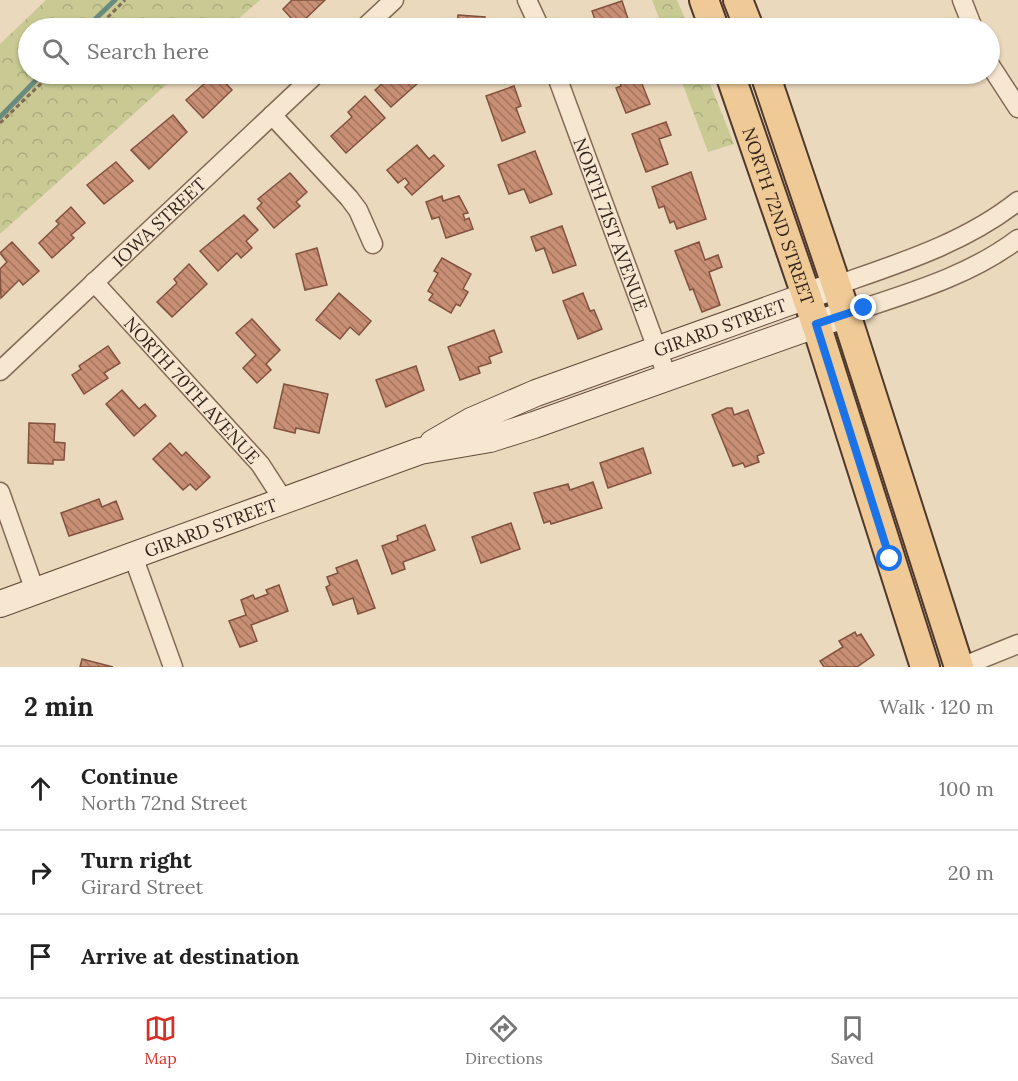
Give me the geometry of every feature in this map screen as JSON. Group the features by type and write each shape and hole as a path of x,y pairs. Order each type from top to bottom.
{"main road":[{"path":"704,0 710,18"},
{"path":"738,0 745,18"},
{"name":"NORTH 72ND STREET","path":"733,84 816,324 925,667"},
{"name":"NORTH 72ND STREET","path":"768,84 837,285 960,667"}],"street":[{"path":"375,18 394,0"},
{"path":"528,0 536,18"},
{"path":"962,0 968,18"},
{"path":"1000,80 1018,108"},
{"name":"IOWA STREET","path":"0,371 305,84"},
{"name":"NORTH 71ST AVENUE","path":"560,84 667,375"},
{"path":"272,115 349,198 358,210 373,244"},
{"name":"GIRARD STREET","path":"0,604 420,451 471,421 504,406 952,241 986,223 1018,201"},
{"name":"GIRARD STREET","path":"420,451 490,439 667,375 950,278 986,260 1018,238"},
{"name":"NORTH 70TH AVENUE","path":"94,282 261,464 284,501"},
{"path":"0,492 35,591"},
{"path":"133,556 173,667"},
{"path":"960,667 1018,644"}],"path":[{"path":"107,18 125,0"},
{"path":"0,123 41,84"}],"green space":[{"path":"46,0 260,0 239,18 27,18"},
{"path":"652,0 677,0 685,18 659,18"},
{"path":"18,27 18,84 167,84 0,234 0,44"},
{"path":"683,84 710,84 734,144 708,152"}],"building":[{"path":"292,0 325,0 306,18 291,18 283,9"},
{"path":"622,1 628,18 594,18 592,11"},
{"path":"458,15 485,17 485,18 458,18"},
{"path":"204,84 226,84 232,90 203,118 186,100"},
{"path":"382,84 417,84 391,107 375,90"},
{"path":"620,84 642,84 650,104 626,113 616,88 621,86"},
{"path":"514,86 521,106 516,108 525,132 502,141 486,96"},
{"path":"365,96 385,118 346,153 331,136 352,117 348,112"},
{"path":"173,115 187,132 149,169 131,150"},
{"path":"666,122 671,135 659,139 668,164 646,172 632,134"},
{"path":"417,145 429,159 434,155 444,166 412,195 405,187 409,183 405,178 398,183 387,170"},
{"path":"535,151 552,194 530,203 524,189 509,194 498,165"},
{"path":"116,162 133,181 104,204 87,185"},
{"path":"691,172 706,219 677,229 674,221 670,223 664,206 659,208 652,187"},
{"path":"290,173 307,192 296,202 300,206 274,228 257,208 262,203 258,199"},
{"path":"442,196 443,201 459,196 468,213 463,214 465,220 469,218 473,229 446,238 439,217 432,219 426,202"},
{"path":"71,207 85,223 71,235 74,238 52,258 39,243 59,224 56,221"},
{"path":"244,215 258,230 246,241 252,248 241,258 237,253 218,271 200,251"},
{"path":"562,226 576,265 553,273 544,248 536,251 531,237"},
{"path":"12,242 39,271 23,285 19,280 1,298 0,269 7,262 0,253"},
{"path":"699,242 705,260 718,255 722,267 709,272 720,305 702,312 693,289 690,290 675,251"},
{"path":"317,248 327,285 305,290 296,254"},
{"path":"442,258 471,274 463,289 468,292 460,306 456,304 451,313 429,300 433,294 428,291 438,273 434,271"},
{"path":"189,264 207,284 172,317 157,302 177,283 174,279"},
{"path":"339,293 371,321 359,335 350,327 340,339 316,320"},
{"path":"583,293 590,311 594,310 602,329 578,339 563,301"},
{"path":"252,319 280,350 266,364 271,370 257,383 243,368 256,355 236,333"},
{"path":"494,330 502,352 489,357 491,363 478,367 480,373 460,380 448,347"},
{"path":"108,346 120,363 104,373 108,378 84,394 72,375 81,369 79,366"},
{"path":"416,366 424,390 386,407 376,380"},
{"path":"284,384 328,394 319,433 296,428 295,433 274,428"},
{"path":"122,390 139,409 145,404 156,416 134,436 106,404"},
{"path":"732,408 734,415 748,410 764,453 757,456 759,462 745,467 743,463 733,466 712,415"},
{"path":"29,423 55,424 54,442 65,443 64,460 53,460 53,464 28,463"},
{"path":"170,443 182,456 186,452 210,477 196,490 190,484 183,490 153,459"},
{"path":"643,448 651,473 608,488 600,463"},
{"path":"593,482 602,508 551,524 550,521 544,523 534,493 568,484 570,490"},
{"path":"99,499 102,507 116,501 123,519 69,536 61,513"},
{"path":"511,523 520,549 481,563 472,537"},
{"path":"425,525 435,550 403,562 405,569 392,574 382,546 398,540 397,536"},
{"path":"357,560 375,608 358,614 353,598 333,605 326,587 330,585 327,577 338,573 336,568"},
{"path":"279,585 288,611 251,625 257,641 240,647 229,621 246,615 241,600 253,595 255,599 268,594 266,590"},
{"path":"855,632 857,636 861,634 874,655 857,667 824,667 820,661 843,647 839,641"},
{"path":"82,659 113,667 80,667"}],"waterway":[{"path":"96,18 115,0"},
{"path":"0,117 32,84"}],"route":[{"path":"864,308 816,324 890,559"}]}
